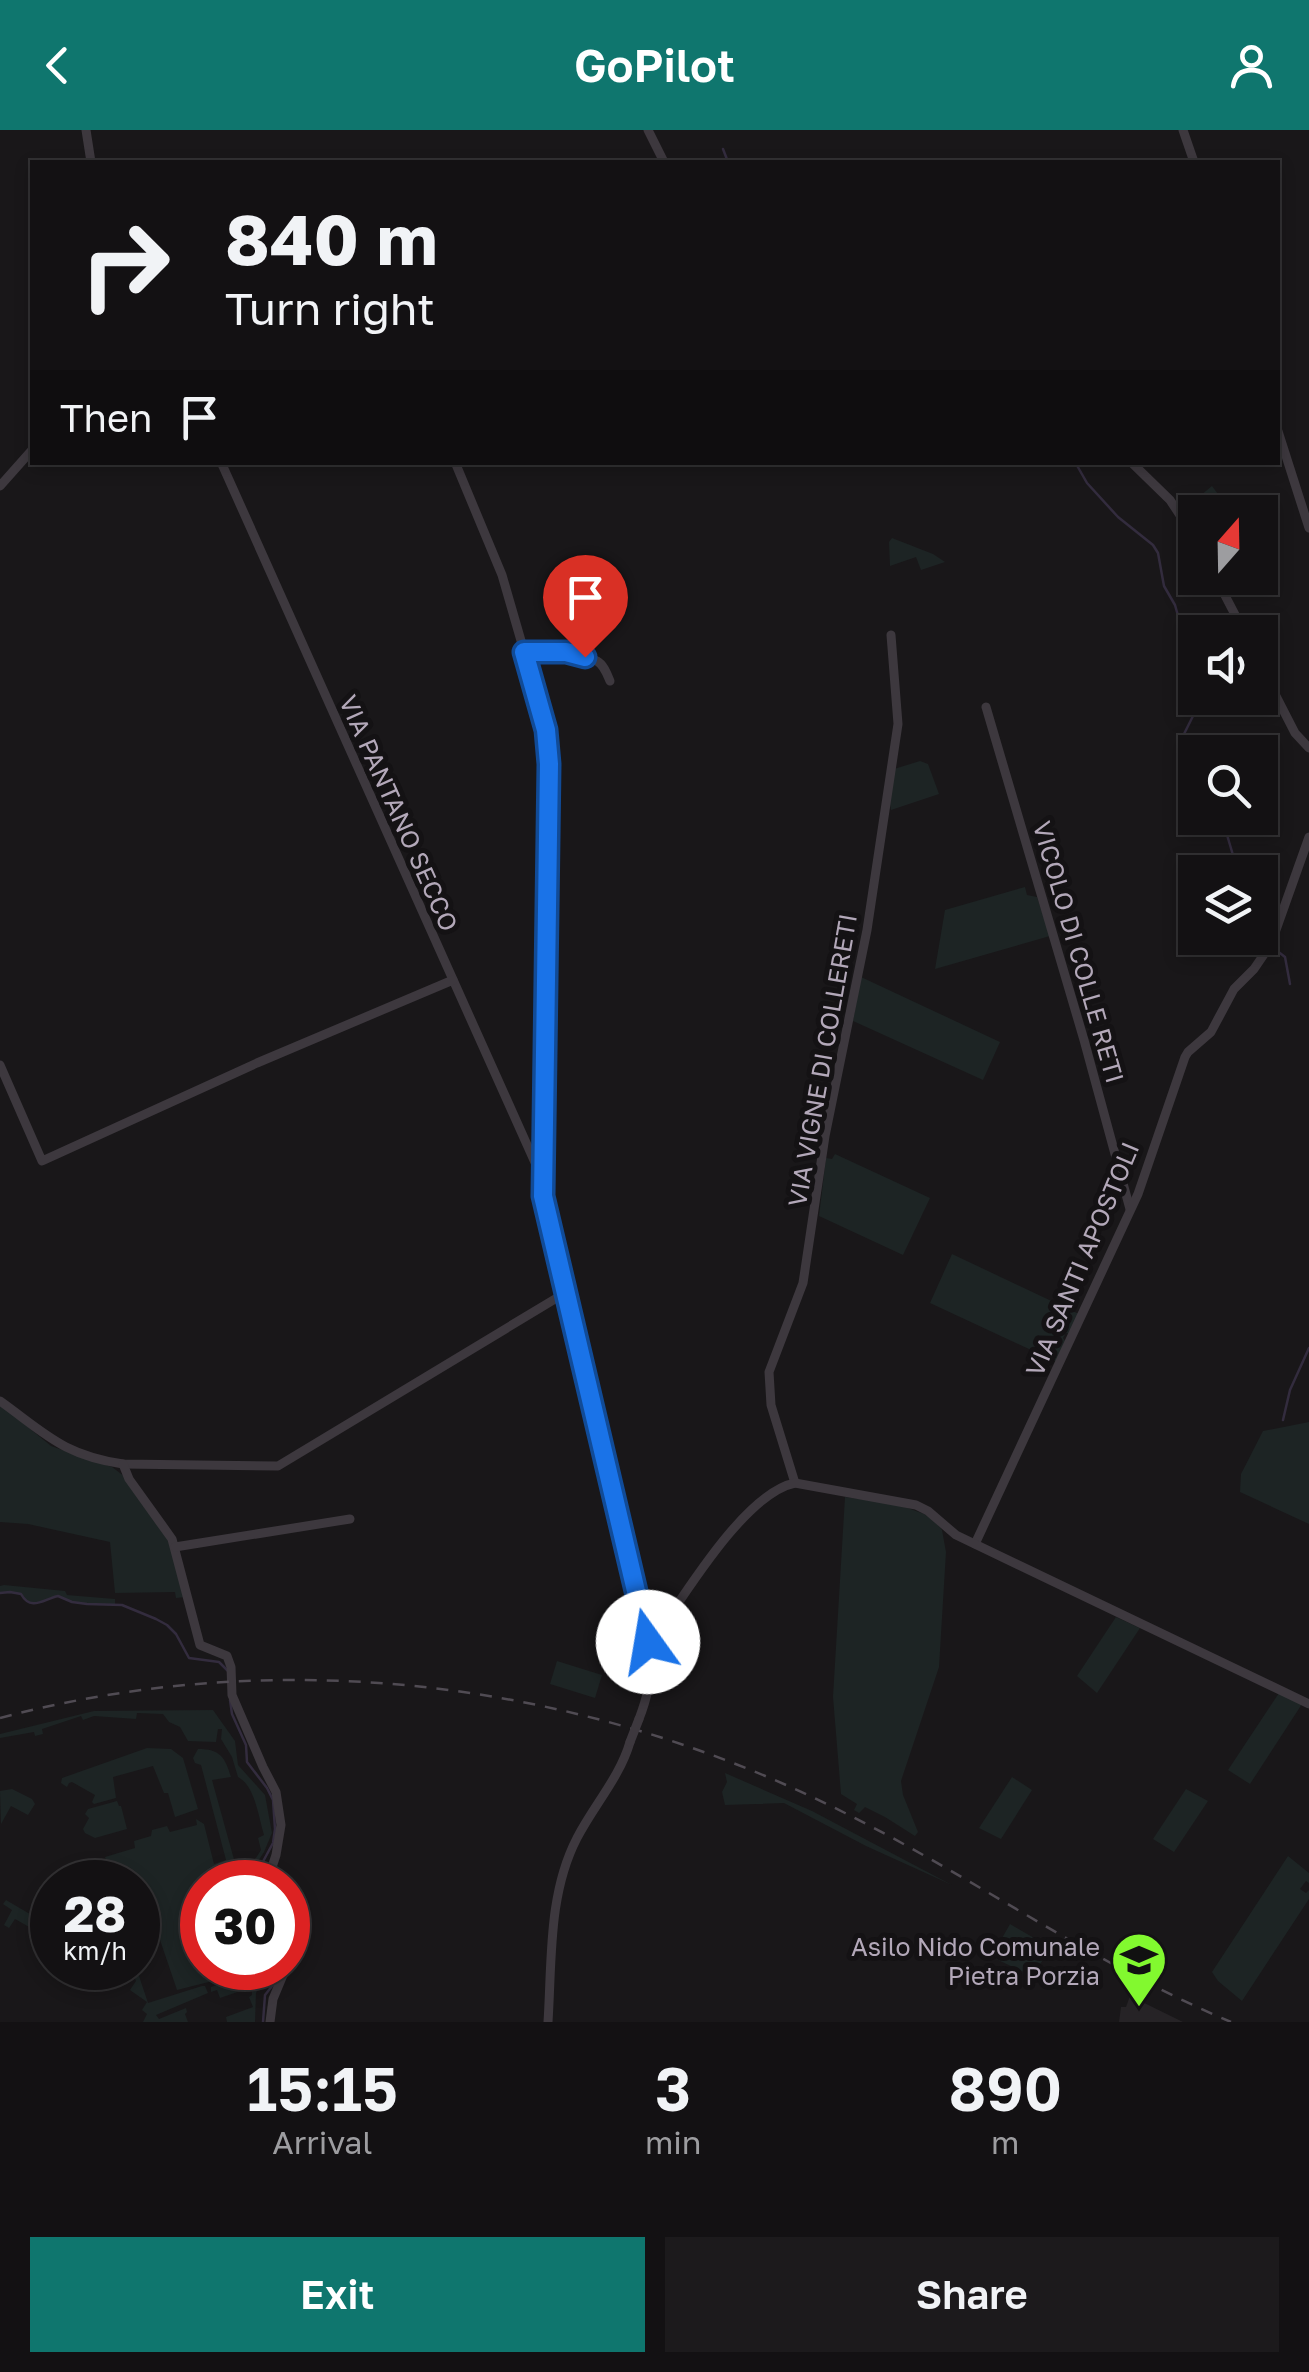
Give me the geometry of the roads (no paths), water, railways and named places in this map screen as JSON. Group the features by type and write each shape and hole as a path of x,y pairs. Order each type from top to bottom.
{"street":[{"path":"86,130 92,160"},
{"path":"648,130 663,160"},
{"path":"1183,130 1193,160"},
{"path":"1280,436 1309,528"},
{"path":"0,486 30,452"},
{"name":"VIA PANTANO SECCO","path":"222,465 542,1180"},
{"path":"456,465 502,575 546,730 549,764 543,1196 652,1668 648,1693 624,1760 576,1840 560,1882 554,1916 548,2022"},
{"path":"1134,465 1178,512"},
{"name":"VIA VIGNE DI COLLERETI","path":"794,1483 772,1405 769,1372 804,1282 825,1136 870,912 898,724 891,635"},
{"path":"524,652 566,652 594,659 610,681"},
{"path":"1278,700 1297,736 1309,748"},
{"name":"VICOLO DI COLLE RETI","path":"986,707 1131,1210"},
{"name":"VIA SANTI APOSTOLI","path":"974,1544 1131,1210 1185,1057 1212,1032 1234,988 1254,969 1277,932 1309,838"},
{"path":"0,1065 42,1160 453,980"},
{"path":"0,1400 62,1446 89,1457 123,1464 278,1466 565,1293"},
{"path":"123,1464 175,1547 200,1645 228,1656 232,1695 276,1792 281,1825 274,1860"},
{"path":"648,1642 724,1537 778,1489 794,1483 916,1505 956,1535 1309,1704"},
{"path":"175,1547 350,1519"},
{"path":"270,2022 277,1990"}],"waterway":[{"path":"723,149 727,160"},
{"path":"1077,465 1087,483 1118,517 1153,545 1164,586 1178,616"},
{"path":"1184,735 1194,715"},
{"path":"1227,835 1233,855"},
{"path":"1278,952 1285,957 1290,984"},
{"path":"1283,1420 1290,1390 1309,1348"},
{"path":"0,1593 21,1594 33,1603 58,1596 72,1602 122,1605 167,1625 189,1658 219,1662 228,1671"},
{"path":"230,1700 246,1745 247,1762 273,1800 273,1843 264,1860"},
{"path":"263,2022 269,1990"}],"railway":[{"path":"0,1718 107,1695 215,1683 323,1680 431,1688 538,1705 643,1732 746,1768 845,1813 1132,1975 1231,2022"}],"place":[{"name":"Asilo Nido Comunale Pietra Porzia","path":"1139,2009"}]}
